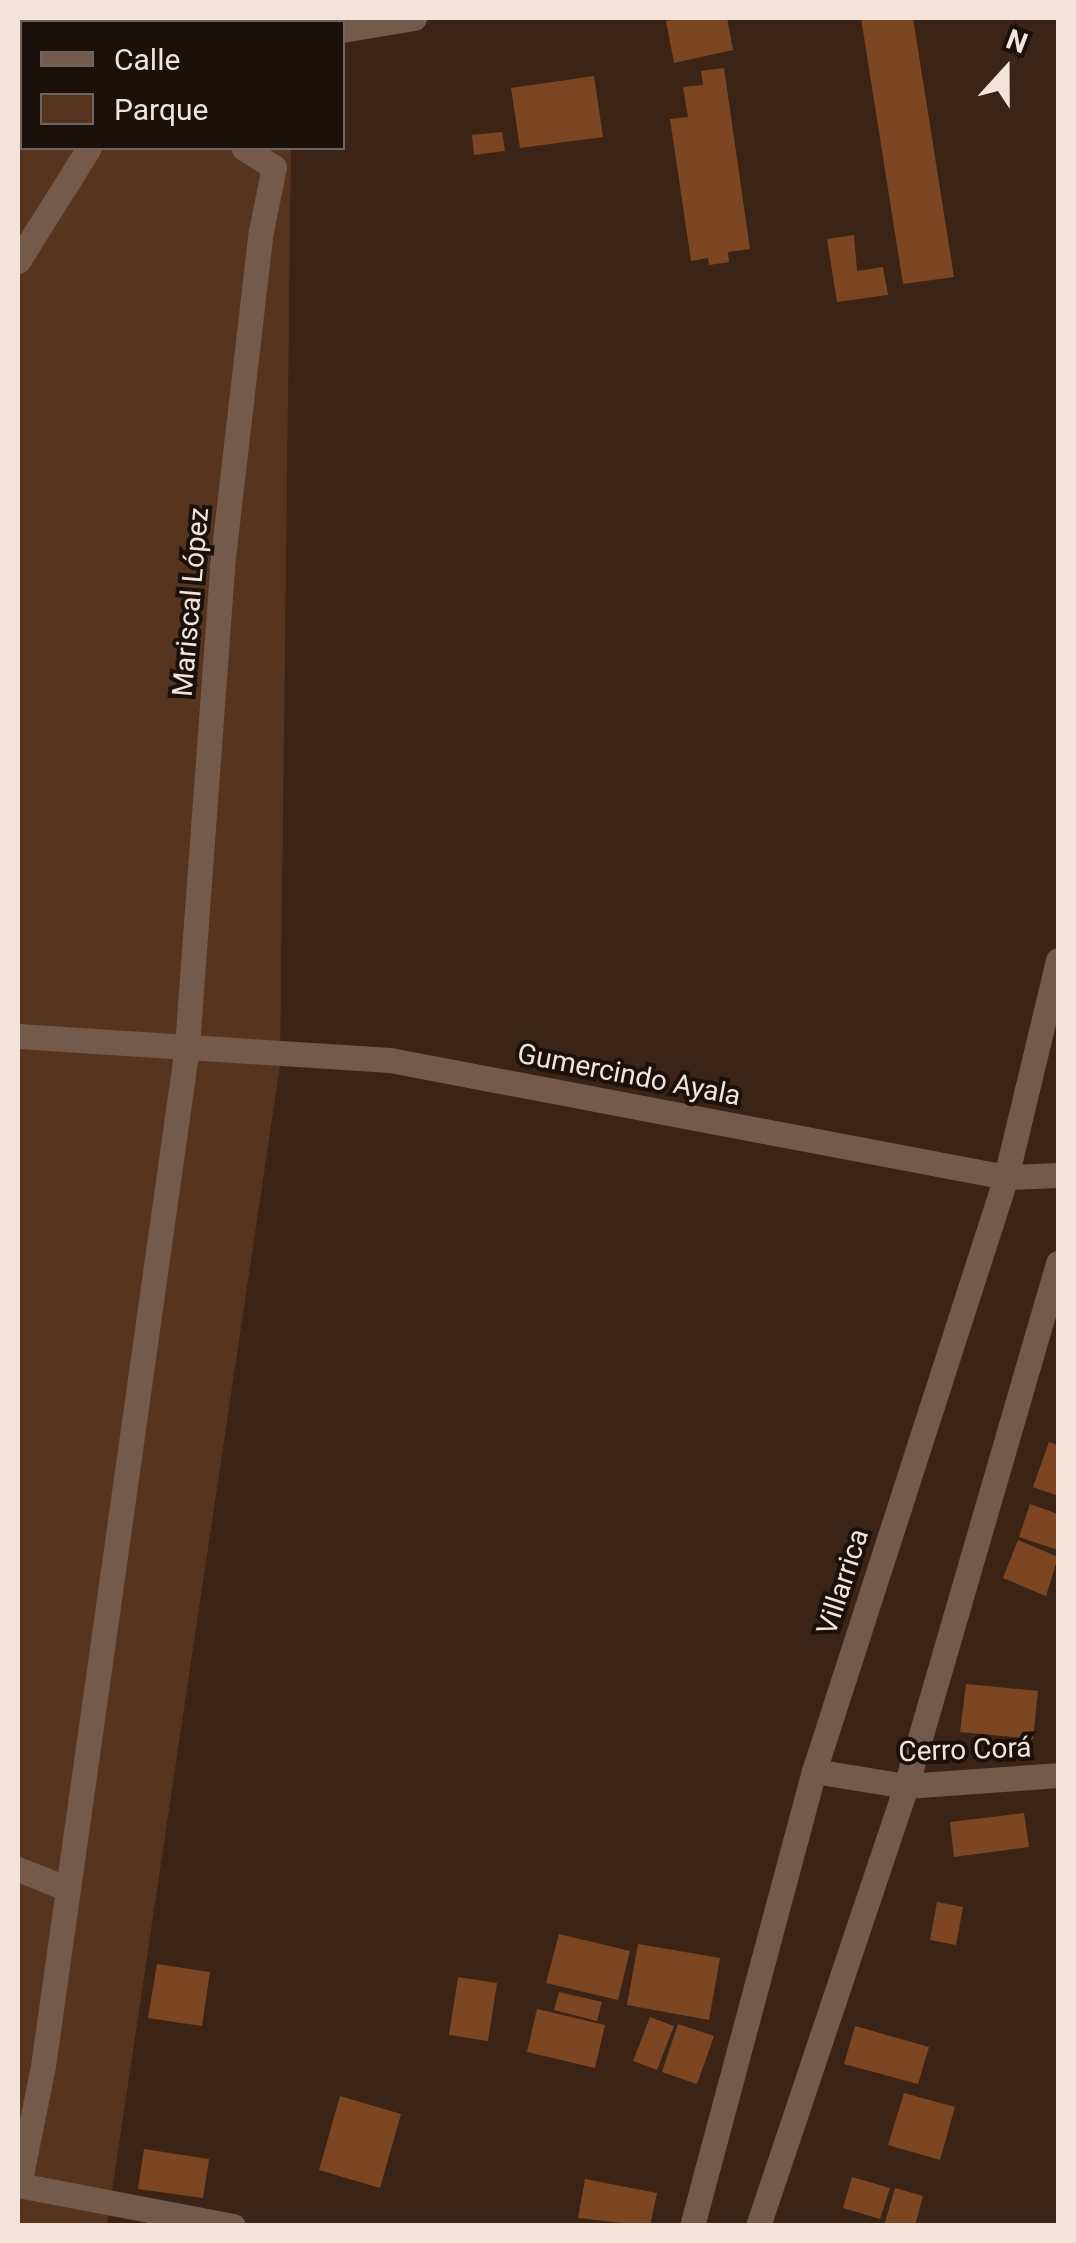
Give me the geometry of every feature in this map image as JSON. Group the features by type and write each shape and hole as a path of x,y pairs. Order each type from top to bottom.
{"street":[{"path":"345,30 414,18"},
{"path":"18,260 88,150"},
{"name":"Mariscal López","path":"18,2189 44,2066 186,1046 222,566 261,231 276,157 251,150"},
{"name":"Villarrica","path":"692,2226 814,1772 1006,1177 1058,960"},
{"name":"Gumercindo Ayala","path":"18,1036 390,1060 1006,1177 1058,1174"},
{"path":"758,2226 906,1786 1058,1263"},
{"name":"Cerro Corá","path":"814,1772 906,1786 1058,1775"},
{"path":"18,1869 68,1890"},
{"path":"18,2189 233,2226"}],"green space":[{"path":"18,125 20,150 291,150 280,1066 107,2225 18,2226"}],"building":[{"path":"727,18 733,50 674,63 666,21"},
{"path":"861,18 913,18 954,277 903,284"},
{"path":"724,68 750,249 728,252 729,262 709,265 708,258 691,261 670,119 688,117 683,87 703,85 701,71"},
{"path":"594,76 603,137 520,148 511,88"},
{"path":"502,132 505,151 474,155 472,135"},
{"path":"854,235 857,271 883,267 888,295 837,302 827,239"},
{"path":"1049,1442 1058,1445 1058,1496 1033,1487"},
{"path":"1030,1504 1058,1514 1058,1550 1019,1537"},
{"path":"1018,1540 1058,1557 1046,1596 1003,1578"},
{"path":"966,1684 1038,1691 1033,1739 960,1732"},
{"path":"1024,1813 1029,1847 954,1857 950,1822"},
{"path":"937,1902 963,1907 956,1945 930,1940"},
{"path":"559,1934 630,1951 618,2000 546,1983"},
{"path":"638,1944 720,1958 709,2020 627,2005"},
{"path":"157,1964 210,1972 202,2026 148,2018"},
{"path":"458,1977 497,1983 488,2041 449,2035"},
{"path":"559,1992 602,2002 597,2021 554,2010"},
{"path":"537,2009 605,2025 595,2068 527,2052"},
{"path":"650,2017 674,2026 657,2070 633,2061"},
{"path":"678,2024 714,2036 697,2084 662,2072"},
{"path":"855,2026 929,2047 918,2084 844,2064"},
{"path":"904,2093 955,2107 940,2160 888,2145"},
{"path":"340,2096 401,2114 380,2188 319,2170"},
{"path":"144,2149 209,2159 203,2198 138,2189"},
{"path":"852,2177 890,2188 880,2219 843,2208"},
{"path":"585,2179 657,2193 650,2226 578,2218"},
{"path":"895,2188 923,2196 915,2226 884,2226"}]}
